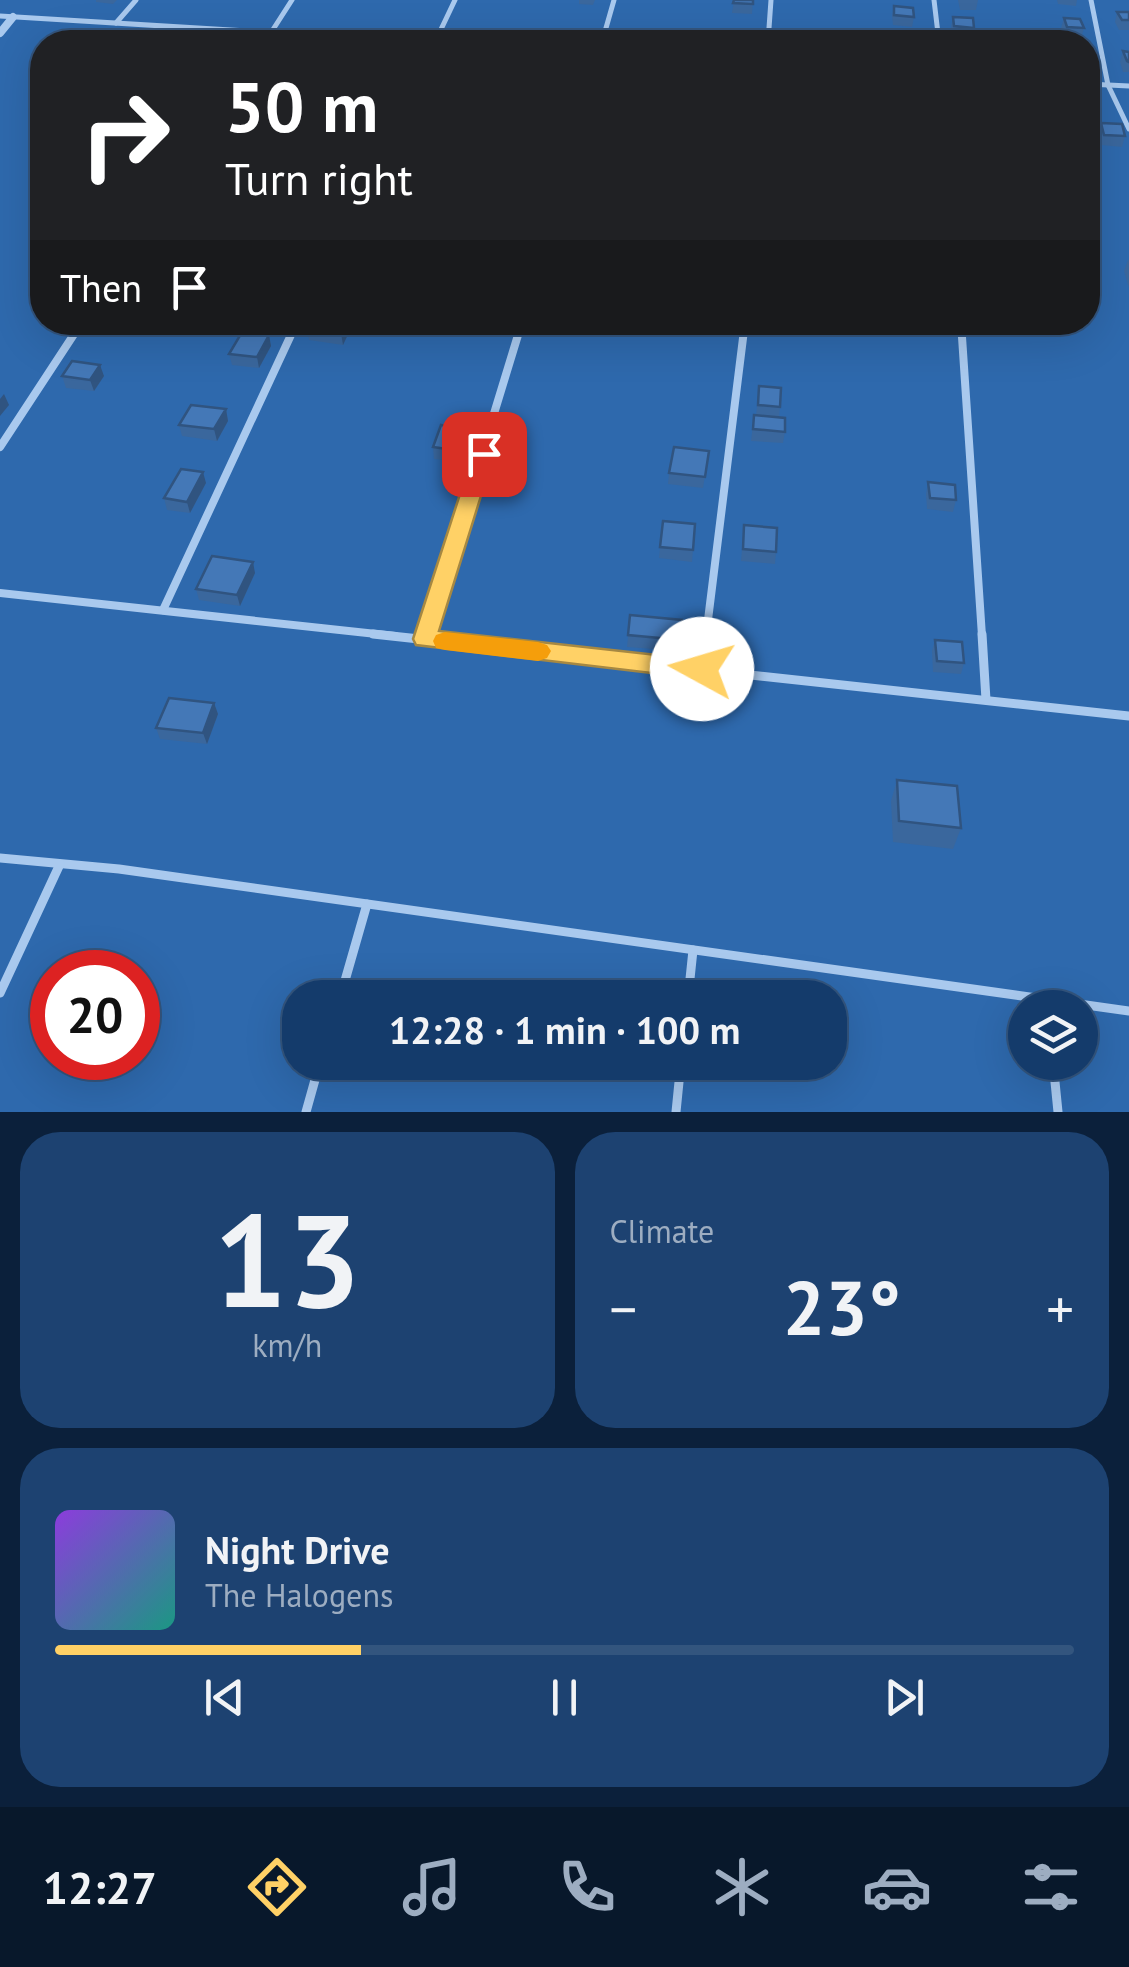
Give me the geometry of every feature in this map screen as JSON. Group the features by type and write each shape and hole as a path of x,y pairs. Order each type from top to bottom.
{"street":[{"path":"0,33 14,17"}],"lane":[{"path":"116,23 136,0"},
{"path":"273,30 292,0"},
{"path":"441,30 455,0"},
{"path":"605,30 614,0"},
{"path":"769,30 772,0"},
{"path":"934,0 938,30"},
{"path":"1090,0 1096,30"},
{"path":"0,16 224,30"},
{"path":"1100,47 1108,85 1129,129"},
{"path":"1100,85 1129,86"},
{"path":"0,448 74,335"},
{"path":"162,610 291,335"},
{"path":"425,639 520,335"},
{"path":"702,669 743,335"},
{"path":"961,335 986,700"},
{"path":"0,593 1129,716"},
{"path":"0,858 368,904 1008,997"},
{"path":"0,993 60,864"},
{"path":"345,980 368,904"},
{"path":"690,980 693,950"},
{"path":"1098,1008 1129,1011"},
{"path":"306,1112 315,1080"},
{"path":"676,1112 680,1080"},
{"path":"1055,1080 1058,1112"}],"shaded area":[{"path":"0,0 1129,0 1129,1112 0,1112"}],"building":[{"path":"753,0 753,4 733,3"},
{"path":"894,6 913,8 914,17 894,15"},
{"path":"1117,12 1129,12 1129,20 1122,20"},
{"path":"953,17 973,18 974,28 954,26"},
{"path":"1064,18 1080,19 1084,28 1067,27"},
{"path":"1101,123 1122,124 1125,136 1104,135"},
{"path":"240,335 269,335 257,357 229,354"},
{"path":"72,361 100,365 90,380 62,376"},
{"path":"759,386 781,388 780,407 758,405"},
{"path":"191,405 226,409 214,429 179,425"},
{"path":"754,415 785,418 785,432 753,429"},
{"path":"441,425 469,429 461,451 433,447"},
{"path":"674,447 709,451 705,477 669,473"},
{"path":"181,469 203,472 187,502 164,498"},
{"path":"928,482 955,485 956,500 930,498"},
{"path":"663,521 695,524 693,550 660,547"},
{"path":"744,525 777,528 776,552 743,549"},
{"path":"212,556 253,562 237,595 196,589"},
{"path":"630,615 682,620 681,640 628,635"},
{"path":"935,640 962,642 964,663 937,661"},
{"path":"169,698 214,703 203,733 156,728"},
{"path":"897,780 957,786 961,828 899,821"}],"slow traffic":[{"path":"445,641 538,651"}],"route":[{"path":"484,454 425,639 702,669"}]}
